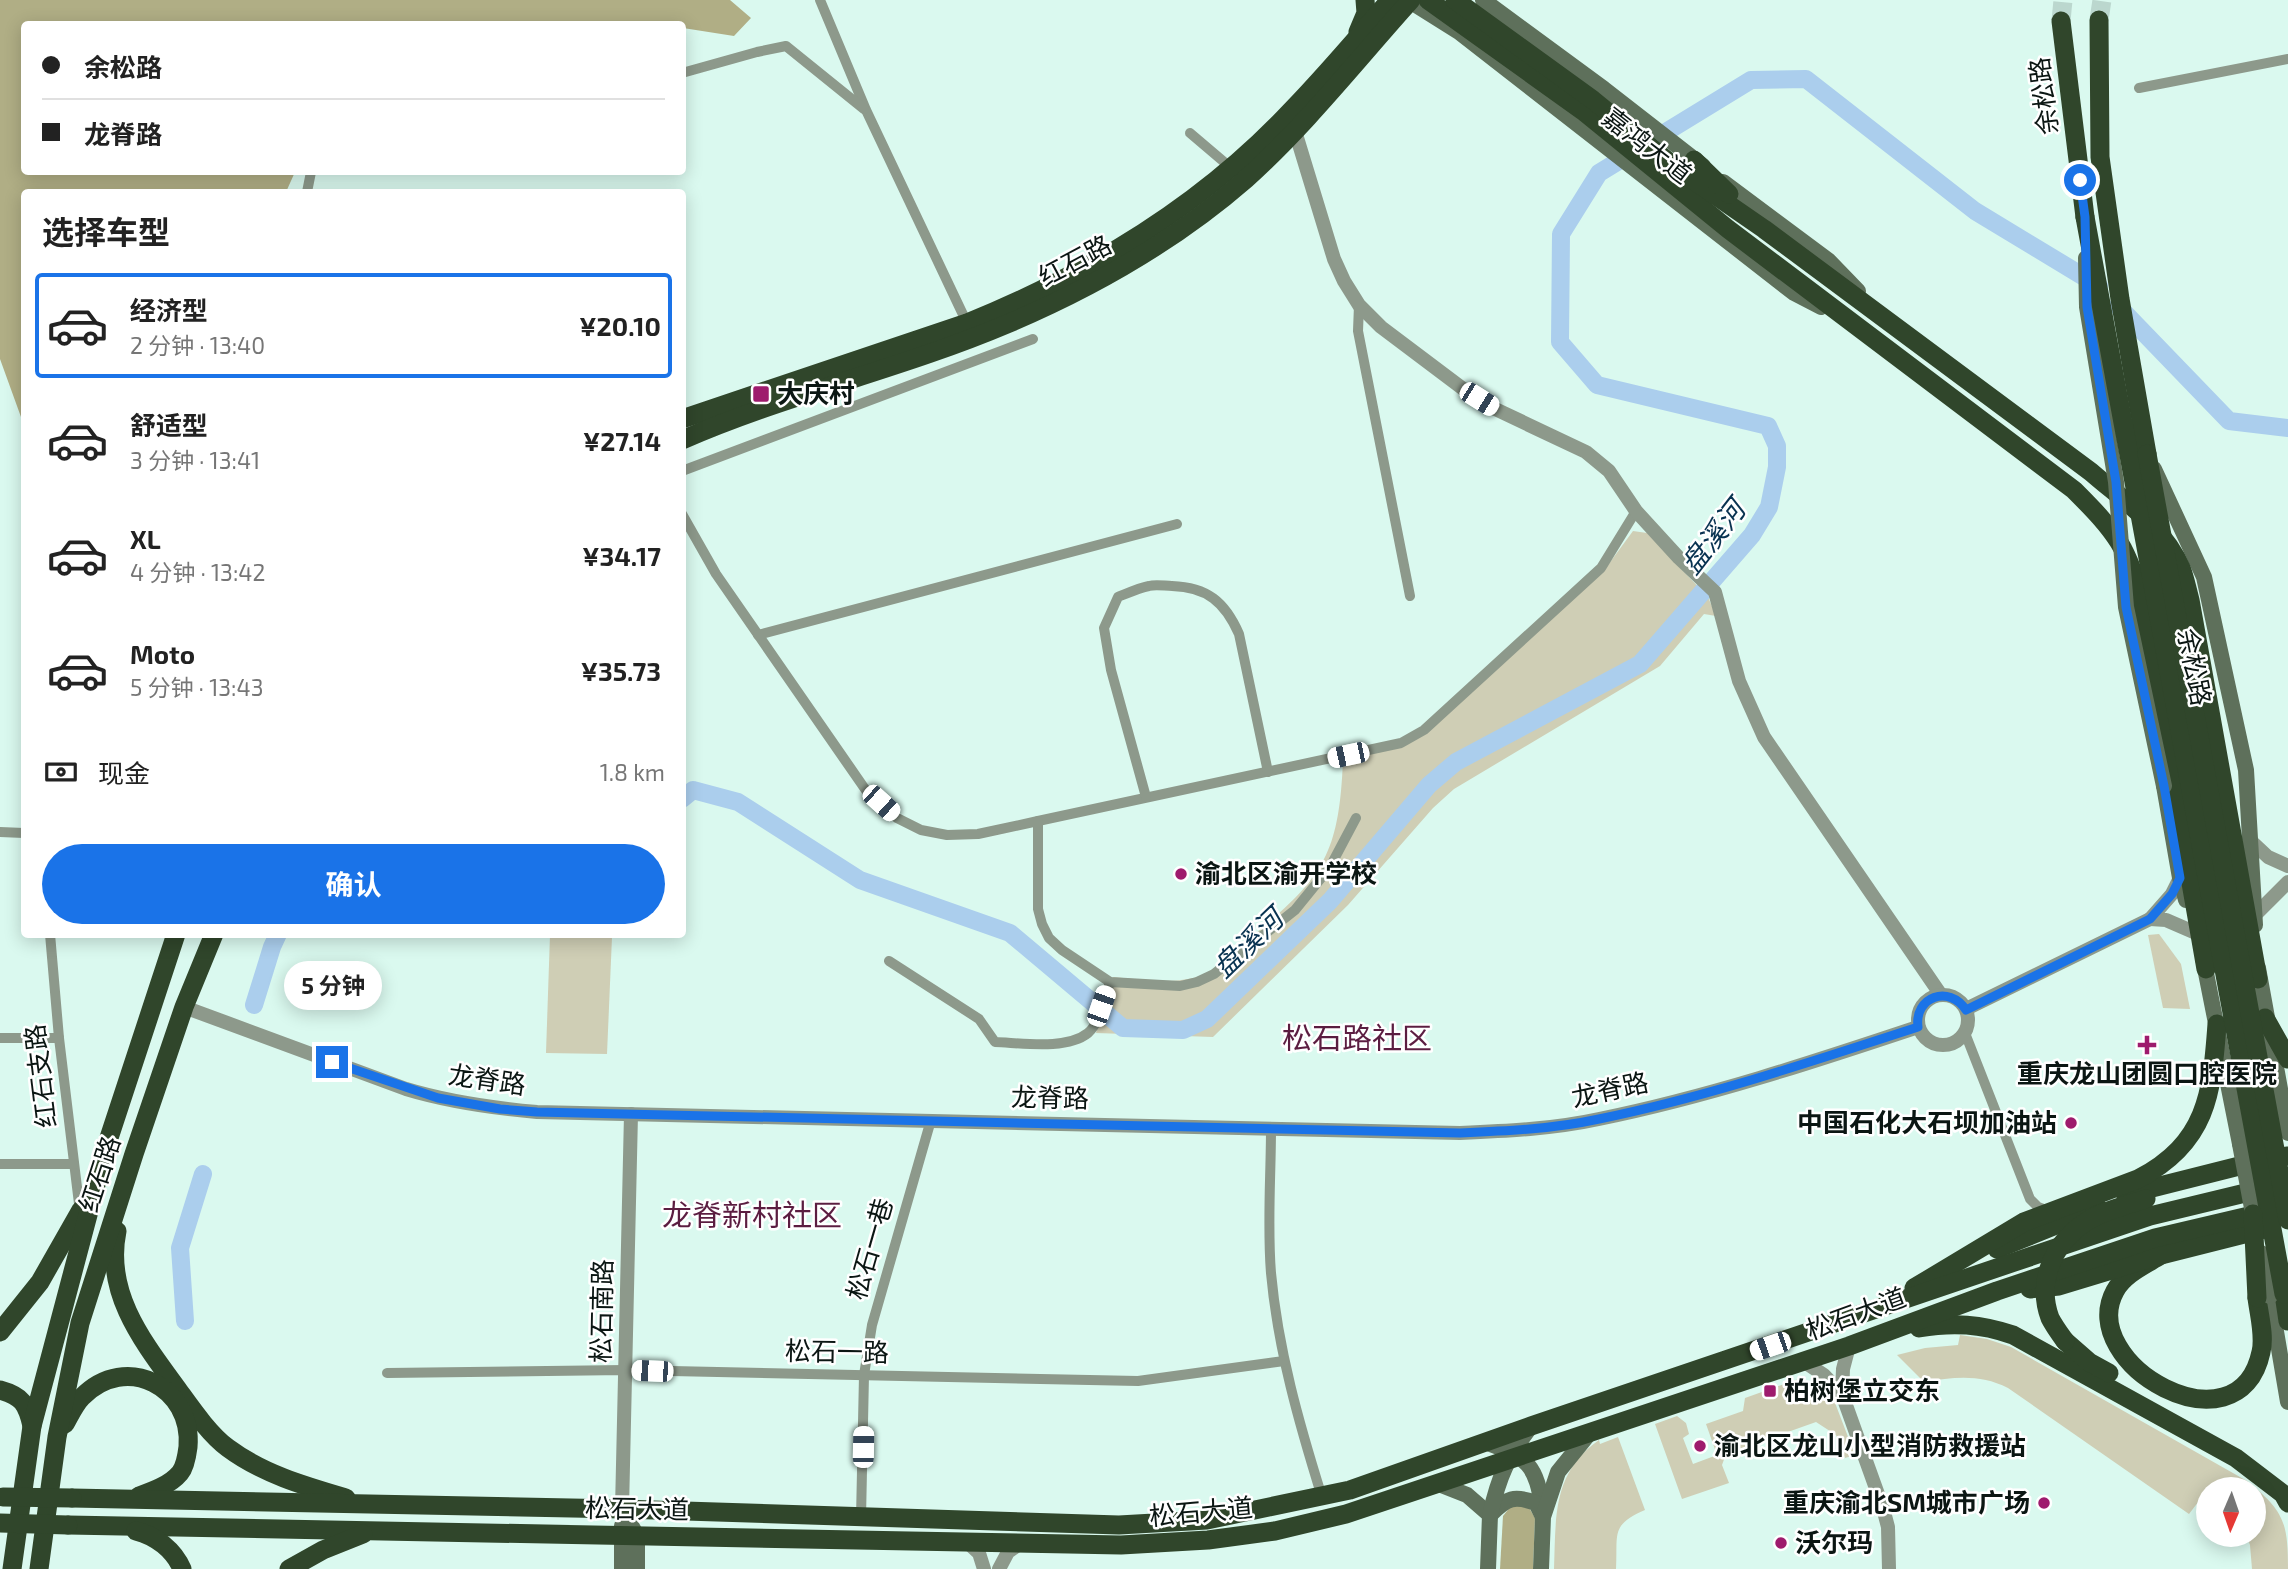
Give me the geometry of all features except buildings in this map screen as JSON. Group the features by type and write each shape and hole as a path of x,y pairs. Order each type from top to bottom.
{"highway":[{"path":"1348,47 1366,13 1365,0"},
{"name":"红石路","path":"686,418 967,323 1109,255 1163,219 1230,167 1283,120 1348,47 1409,0"},
{"name":"红石路","path":"686,439 1005,325 1116,270 1174,234 1245,179 1295,131 1409,0"},
{"name":"嘉鸿大道","path":"1409,0 1583,111 1676,175 1764,229 2091,472 2155,528 2181,568 2190,600 2258,979"},
{"name":"嘉鸿大道","path":"1455,0 1593,100 1676,175 1728,229 2074,489 2108,523 2124,548 2135,574 2143,607 2206,969"},
{"name":"余松路","path":"2099,20 2100,157 2120,299 2288,1222"},
{"name":"余松路","path":"2061,21 2085,217 2270,1296 2288,1321"},
{"name":"红石路","path":"11,1564 32,1426 106,1147 175,938"},
{"name":"红石路","path":"40,1566 57,1437 80,1323 184,1007 212,938"},
{"path":"2265,1018 2288,1059"},
{"path":"1870,1313 2024,1222 2155,1170 2184,1145 2204,1109 2210,1089 2217,1024"},
{"path":"0,1332 40,1282 80,1212 106,1147"},
{"path":"134,1154 115,1243 117,1273 124,1304 135,1331 194,1411 227,1447 286,1480 371,1505"},
{"path":"1920,1284 1984,1254 2144,1189 2288,1156"},
{"path":"2286,1498 2269,1474 2244,1450 2212,1429 2088,1362 2065,1341 2050,1318 2045,1294 2048,1267 2061,1244 2081,1225 2110,1211 2146,1199 2288,1168"},
{"name":"松石大道","path":"1,1497 622,1509 1119,1525 1207,1520 1350,1490 2150,1216 2288,1185"},
{"name":"松石大道","path":"0,1523 1121,1545 1208,1540 1262,1533 1346,1514 1513,1457 1588,1435 2155,1238 2288,1208"},
{"path":"2161,1255 2129,1275 2116,1290 2110,1304 2109,1321 2119,1350 2140,1372 2177,1394 2212,1400 2231,1396 2245,1386 2256,1372 2270,1296 2253,1214"},
{"path":"1997,1291 2059,1286 2161,1255 2288,1222"},
{"path":"1877,1335 1959,1323 1988,1327 2013,1335 2236,1458 2286,1498"},
{"path":"57,1437 81,1398 93,1388 126,1377 145,1379 163,1387 173,1396 183,1412 189,1430 182,1471 164,1486 127,1500"},
{"path":"0,1390 13,1393 28,1406 32,1426"},
{"path":"122,1527 147,1534 176,1555 182,1569"},
{"path":"289,1569 323,1550 370,1531"}],"main road":[{"name":"嘉鸿大道","path":"1409,0 1459,32 1575,123 1676,175 1829,261 1881,315"},
{"name":"嘉鸿大道","path":"1483,0 1604,89 1676,175 1794,293 1857,327"},
{"path":"2085,217 2087,307 2116,482 2126,607 2164,786 2180,878 2206,969 2253,1214"},
{"path":"2147,454 2204,577 2246,770 2258,979 2288,1133"},
{"path":"2270,1296 2288,1402"},
{"path":"1488,1569 1490,1515 1497,1483 1531,1426"},
{"path":"1543,1517 1558,1472 1588,1435"},
{"path":"1485,1442 1513,1457 1538,1480 1543,1517 1541,1569"},
{"path":"1439,1484 1467,1495 1490,1515"},
{"path":"1490,1515 1503,1502 1520,1497 1536,1503 1543,1517"},
{"path":"622,1509 637,1569"},
{"path":"622,1569 630,1536"}],"street":[{"path":"820,0 866,110 967,323"},
{"path":"686,72 786,46 866,110"},
{"path":"2138,88 2288,59"},
{"path":"1295,131 1334,259 1359,305 1381,327 1466,391 1491,407 1598,460 1609,471 1636,511 1715,592 1739,681 1764,737 1941,995"},
{"path":"1190,133 1230,167"},
{"path":"1359,305 1358,331 1410,596"},
{"path":"686,469 1033,339"},
{"path":"686,521 716,574 865,789 897,818 921,830 947,835 978,834 1401,743 1424,730 1601,568 1636,511"},
{"path":"758,635 1177,524"},
{"path":"1146,797 1111,670 1104,628 1118,597 1150,585 1185,587 1208,594 1221,603 1231,616 1239,634 1268,772"},
{"path":"1038,821 1038,909 1042,924 1049,938 1108,988 1180,986 1214,974 1295,910 1330,867 1356,818"},
{"path":"0,832 21,833"},
{"path":"2252,842 2268,857 2288,866"},
{"path":"1966,1010 2150,919 2172,894 2180,878"},
{"path":"2255,915 2288,882"},
{"path":"2150,919 2166,920 2196,933"},
{"name":"红石支路","path":"50,938 58,1038 80,1212"},
{"path":"889,961 979,1019 995,1042 1066,1043 1089,1032 1097,1020 1108,988"},
{"path":"1965,1033 1952,1044 1944,1046 1927,1041 1918,1027 1918,1012 1934,997 1941,995 1955,999 1966,1010 1968,1018 1965,1033 2030,1199 2038,1207 2052,1212"},
{"name":"龙脊路","path":"184,1007 406,1089 438,1098 512,1110 1460,1133 1525,1130 1597,1120 1742,1083 1918,1027"},
{"path":"0,1038 58,1038"},
{"name":"松石南路","path":"622,1509 631,1114"},
{"name":"松石一巷","path":"861,1518 864,1375 872,1325 931,1120"},
{"path":"1271,1128 1271,1271 1284,1361 1322,1497"},
{"path":"0,1164 74,1164"},
{"path":"2024,1222 2029,1212 2030,1199"},
{"path":"1849,1346 1843,1369 1842,1394 1883,1508 1888,1527 1889,1569"},
{"name":"松石一路","path":"387,1373 625,1370 1138,1381 1284,1361"},
{"path":"1803,1361 1824,1375 1842,1394"},
{"path":"965,1540 979,1553 984,1569"},
{"path":"999,1569 1008,1552 1022,1542"}],"green space":[{"path":"1633,531 1647,533 1708,597 1716,616 1704,614 1660,666 1454,789 1433,808 1348,905 1213,1037 1096,1033 1113,977 1164,981 1193,978 1209,972 1223,962 1274,918 1310,881 1331,843 1341,793 1343,760 1401,747 1605,569"},
{"path":"2159,934 2181,964 2190,1009 2163,1008 2148,935"},
{"path":"550,938 612,938 607,1054 546,1053"},
{"path":"1960,1335 1987,1339 2011,1347 2240,1477 2196,1477 2196,1505 2189,1514 2008,1388 1987,1380 1967,1378 1924,1382 1897,1355 1925,1348 1958,1345"},
{"path":"1801,1378 1832,1395 1855,1455 1845,1458 1836,1435 1816,1422 1726,1454 1722,1465 1729,1483 1682,1499 1655,1424 1677,1416 1686,1423 1689,1434 1683,1438 1693,1464 1717,1455 1706,1424 1743,1411 1745,1398"},
{"path":"1618,1437 1645,1510 1626,1521 1618,1532 1616,1569 1554,1569 1560,1497 1572,1467 1599,1440 1600,1444"},
{"path":"2266,1498 2276,1510 2285,1528 2288,1569 2252,1569 2250,1547 2266,1547"}],"shaded area":[{"path":"0,0 730,0 751,18 734,36 686,28 686,21 21,21 21,175 294,175 287,189 21,189 21,417 0,359"},
{"path":"1511,1506 1528,1506 1535,1518 1533,1569 1500,1569 1503,1516"}],"waterway":[{"name":"盘溪河","path":"686,796 693,790 738,802 860,880 1010,933 1123,1028 1183,1030 1207,1019 1330,901 1429,785 1456,762 1640,664 1752,535 1769,507 1777,467 1777,446 1768,426 1597,385 1560,342 1561,234 1599,173 1751,80 1806,79 1975,211 2099,286"},
{"name":"盘溪河","path":"2118,306 2229,421 2288,428"},
{"name":"盘溪河","path":"254,1005 276,938"},
{"name":"盘溪河","path":"185,1321 180,1248 203,1174"}],"tunnel":[{"path":"2061,21 2063,0"},
{"path":"2099,20 2102,0"}],"place":[{"name":"大庆村","path":"761,394"},
{"name":"渝北区渝开学校","path":"1181,874"},
{"name":"重庆龙山团圆口腔医院","path":"2147,1045"},
{"name":"中国石化大石坝加油站","path":"2071,1123"},
{"name":"柏树堡立交东","path":"1770,1391"},
{"name":"渝北区龙山小型消防救援站","path":"1700,1446"},
{"name":"重庆渝北SM城市广场","path":"2044,1503"},
{"name":"沃尔玛","path":"1781,1543"}],"district":[{"name":"松石路社区","path":"1357,1039"},
{"name":"龙脊新村社区","path":"752,1216"}],"route":[{"path":"332,1062 438,1098 500,1109 537,1112 1460,1133 1525,1130 1597,1120 1672,1102 1816,1061 1918,1027 1918,1012 1927,1000 1941,995 1948,996 1961,1003 1966,1010 2150,919 2172,894 2180,878 2164,786 2126,607 2116,482 2087,307 2085,217 2080,180"}]}
